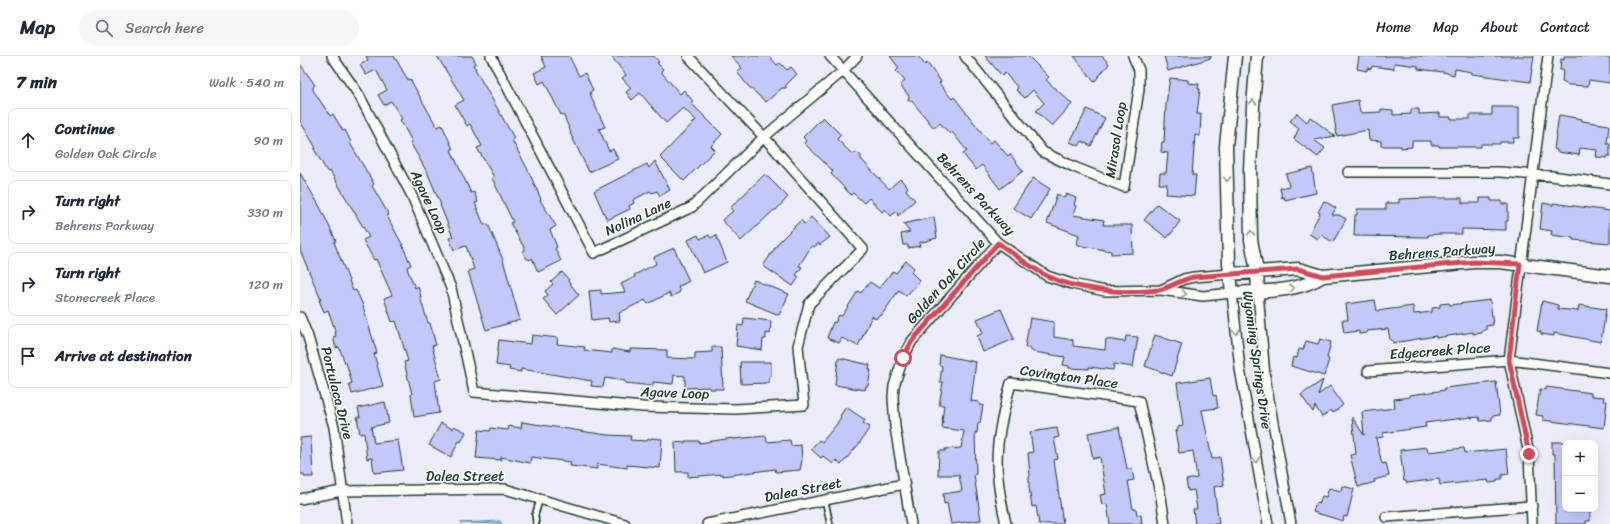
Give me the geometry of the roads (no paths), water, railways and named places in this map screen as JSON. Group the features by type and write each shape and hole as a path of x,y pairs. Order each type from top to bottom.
{"street":[{"name":"Agave Loop","path":"332,56 359,95 412,196 451,288 474,392 643,407 736,409 804,405 798,346 809,304 864,249 764,137 688,56"},
{"name":"Nolina Lane","path":"490,56 594,253 692,207 764,137 843,71 857,56"},
{"name":"Behrens Parkway","path":"830,56 998,243 1047,276 1072,284 1105,291 1161,290 1203,296 1258,292 1304,286 1323,276"},
{"name":"Mirasol Loop","path":"965,56 1043,152 1074,167 1124,187 1138,88 1139,70 1133,56"},
{"name":"Wyoming Springs Drive","path":"1235,56 1226,146 1230,274 1240,369 1268,524"},
{"name":"Wyoming Springs Drive","path":"1257,56 1250,170 1251,240 1257,271 1265,377 1290,524"},
{"path":"1532,524 1529,454 1509,360 1520,264 1548,56"},
{"path":"1348,172 1500,172 1532,174 1610,184"},
{"name":"Golden Oak Circle","path":"911,524 895,427 893,397 894,386 903,358 912,341 998,243"},
{"name":"Behrens Parkway","path":"1161,290 1184,279 1194,277 1257,271 1298,269 1323,276 1474,262 1520,264 1610,276"},
{"name":"Portulaca Drive","path":"300,317 304,338 334,427 347,524"},
{"name":"Edgecreek Place","path":"1368,371 1509,360 1610,372"},
{"name":"Covington Place","path":"1006,524 997,477 998,449 1004,411 1012,383 1139,400 1161,497 1165,524"},
{"name":"Dalea Street","path":"707,524 904,484"},
{"name":"Dalea Street","path":"300,499 342,491 505,488 625,524"},
{"path":"1386,516 1532,506"}],"lane":[{"path":"536,524 535,515 540,499"},
{"path":"825,500 830,524"}],"water":[{"path":"500,521 502,524 460,523"}]}
